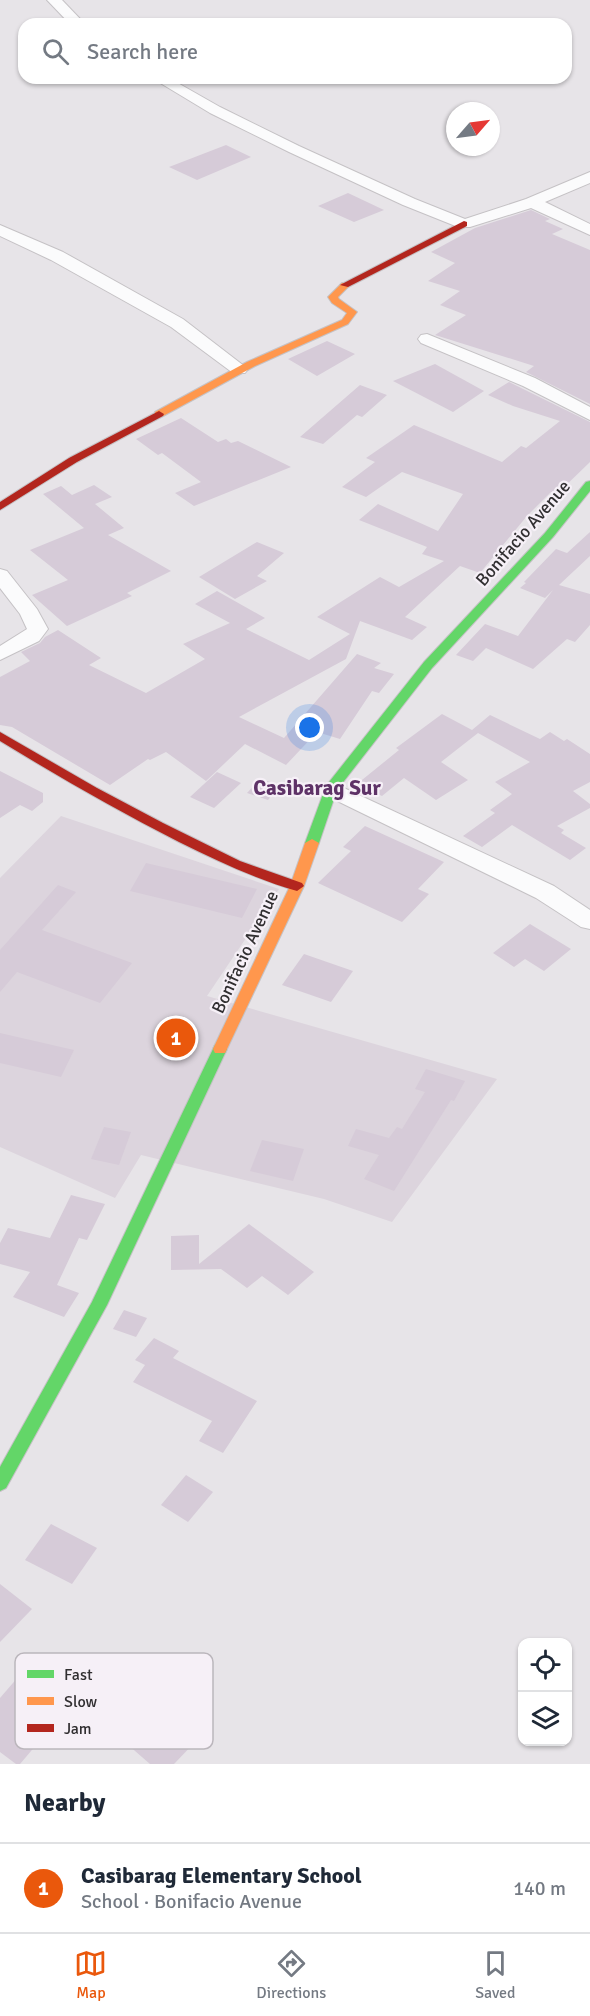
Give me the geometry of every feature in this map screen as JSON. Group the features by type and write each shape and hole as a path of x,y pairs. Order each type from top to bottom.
{"street":[{"path":"54,0 72,18"},
{"path":"170,84 215,110 294,148 409,202 464,224"},
{"path":"0,507 73,460 221,381 239,369 345,322 352,312 335,301 333,297 336,292 356,279 464,224 532,202 590,177"},
{"path":"532,202 590,230"},
{"path":"0,230 57,256 177,323 239,369"},
{"path":"427,339 529,382 590,414"},
{"name":"Bonifacio Avenue","path":"0,1483 99,1305 297,886 331,789 428,665 549,535 590,485"},
{"path":"0,575 30,613 38,629 33,637 0,654"},
{"path":"0,736 92,791 158,826 235,864 297,886"},
{"path":"331,789 545,892 590,921"}],"shaded area":[{"path":"61,816 279,889 207,996 497,1079 392,1222 324,1199 141,1155 115,1198 0,1147 0,878"}],"building":[{"path":"226,145 251,157 197,180 169,167"},
{"path":"348,193 384,210 354,222 318,206"},
{"path":"531,210 550,219 545,221 563,229 552,234 590,250 590,404 526,372 534,366 435,335 466,315 440,305 460,291 428,281 455,263 431,252 475,228"},
{"path":"327,341 355,354 317,376 288,359"},
{"path":"435,364 484,391 453,412 393,381"},
{"path":"509,382 590,422 590,462 557,494 551,492 527,516 480,573 460,566 405,617 427,627 412,640 360,621 346,659 239,717 284,738 357,654 381,663 374,668 394,674 379,693 372,691 340,739 317,732 286,765 245,744 206,781 166,752 148,759 110,785 12,727 0,725 0,677 30,661 21,652 40,643 45,637 58,630 101,658 89,665 146,693 205,659 183,644 230,623 195,604 217,591 265,618 246,629 309,660 350,634 317,617 380,577 399,587 444,561 422,554 427,547 359,520 378,504 438,531 463,494 402,472 366,497 342,487 375,462 366,458 414,425 502,462 521,446 526,448 560,421 513,406 488,395"},
{"path":"360,385 387,395 362,417 357,415 323,444 300,437"},
{"path":"181,418 218,442 226,439 231,443 238,441 291,467 194,506 175,493 201,482 162,453 158,455 136,439"},
{"path":"94,485 112,497 95,504 124,528 108,535 171,571 127,593 132,596 67,626 32,595 68,580 30,550 84,528 43,494 61,486 72,495"},
{"path":"590,532 590,556 559,585 590,594 590,625 575,642 567,639 533,669 486,648 473,661 456,655 485,624 518,636 553,590 545,598 520,588 526,583 524,582 556,549 567,553"},
{"path":"257,542 284,553 257,576 267,581 235,599 199,577"},
{"path":"442,714 472,730 490,715 540,739 550,732 564,741 567,739 590,754 590,782 573,791 590,804 590,808 557,826 564,830 561,833 586,848 570,860 512,825 482,847 463,836 495,813 490,810 512,794 495,782 530,762 478,733 441,762 468,780 436,800 404,778 382,796 357,784 399,750 396,748"},
{"path":"0,771 43,793 43,802 32,811 20,805 0,818"},
{"path":"217,772 241,783 214,808 190,797"},
{"path":"260,779 280,785 268,800 247,793"},
{"path":"365,826 444,862 418,889 429,894 402,922 318,883 351,851 343,847"},
{"path":"146,863 257,889 242,918 130,891"},
{"path":"58,885 76,892 42,930 132,963 100,1003 17,972 0,992 0,950"},
{"path":"530,924 571,949 544,971 525,959 514,967 493,953"},
{"path":"304,954 353,971 331,1002 282,985"},
{"path":"0,1033 74,1050 61,1077 0,1063"},
{"path":"426,1069 465,1081 394,1191 364,1179 379,1155 348,1146 356,1129 389,1138 397,1127 402,1129 425,1092 415,1089"},
{"path":"104,1127 131,1132 119,1165 91,1159"},
{"path":"262,1140 304,1149 293,1181 250,1171"},
{"path":"71,1195 105,1204 87,1240 79,1238 57,1285 79,1293 64,1317 13,1297 30,1272 0,1264 0,1243 8,1228 50,1238"},
{"path":"249,1224 314,1272 288,1295 262,1276 247,1288 221,1269 171,1270 171,1236 199,1235 199,1264"},
{"path":"124,1310 147,1318 136,1337 113,1329"},
{"path":"154,1338 179,1351 173,1358 257,1401 223,1453 199,1441 212,1421 133,1382 145,1365 135,1360"},
{"path":"186,1475 213,1492 188,1522 161,1505"},
{"path":"51,1524 97,1548 72,1584 25,1560"},
{"path":"0,1584 32,1609 0,1642"},
{"path":"15,1681 15,1749 33,1749 20,1764 16,1764 0,1752 0,1698"},
{"path":"133,1749 188,1749 174,1764 150,1764"}],"traffic: fast":[{"path":"312,843 331,789 428,665 549,535 590,484"},
{"path":"0,1483 99,1305 220,1049"}],"traffic: slow":[{"path":"159,414 251,364 345,322 352,312 335,301 333,297 345,285"},
{"path":"220,1049 297,886 312,843"}],"traffic: jam":[{"path":"345,285 464,224"},
{"path":"0,507 73,460 159,414"},
{"path":"0,736 92,791 158,826 235,864 297,886"}],"place":[{"name":"Casibarag Elementary School","path":"176,1038"}],"district":[{"name":"Casibarag Sur","path":"317,788"}]}
